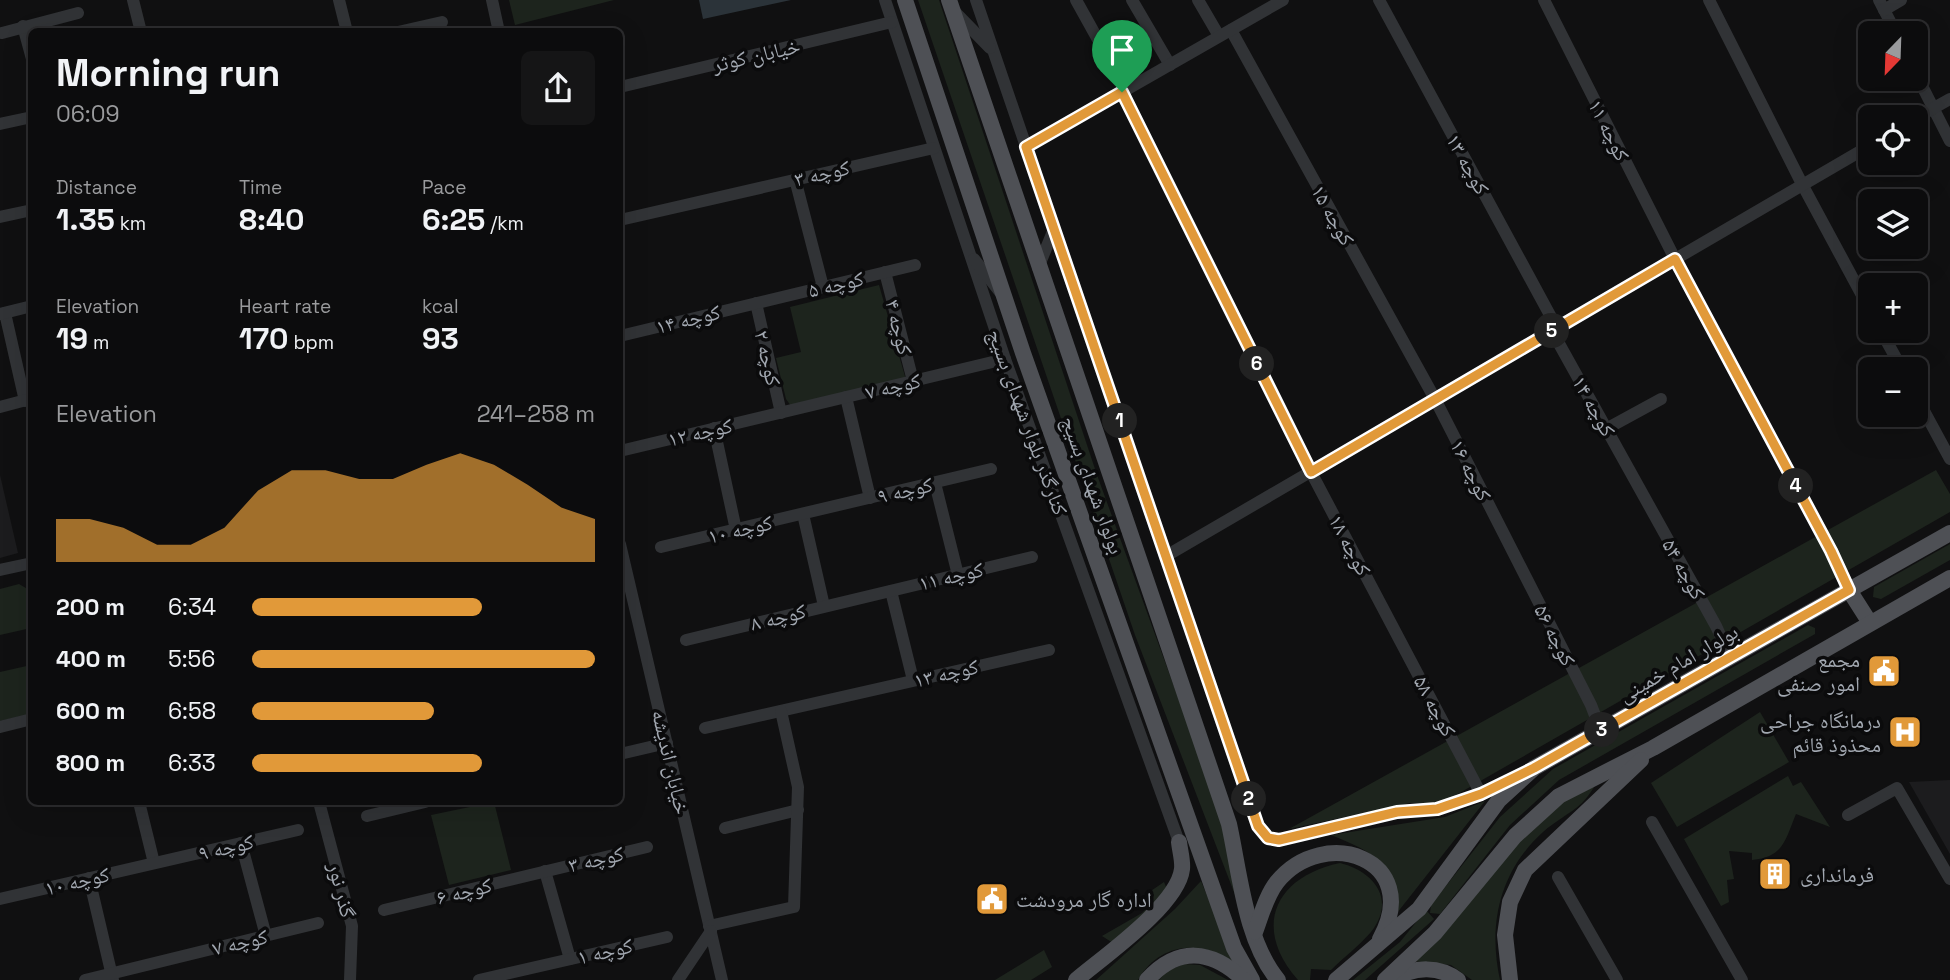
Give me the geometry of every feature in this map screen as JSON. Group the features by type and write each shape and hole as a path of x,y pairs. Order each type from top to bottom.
{"main road":[{"name":"بولوار شهدای بسیج","path":"905,0 1005,300 1234,948 1252,980"},
{"name":"بولوار شهدای بسیج","path":"950,5 1229,824 1255,932 1266,965 1278,980"},
{"name":"بولوار امام خمینی","path":"1336,980 1419,909 1499,800 1534,768 1950,533"},
{"path":"1385,980 1436,933 1515,836 1559,796 1653,748 1950,578"},
{"path":"1849,590 1870,623"},
{"path":"1510,980 1504,935 1510,902 1525,870 1653,748"},
{"path":"1076,980 1150,917 1171,894 1182,871 1180,842"},
{"path":"1255,932 1277,882 1294,867 1315,857 1339,852 1359,856 1378,867 1389,883 1392,905 1388,924 1376,947"},
{"path":"1147,980 1158,967 1175,957 1191,954 1214,960 1244,980"},
{"path":"1393,980 1408,971 1432,969 1458,980"}],"street":[{"path":"133,0 140,28"},
{"path":"339,0 346,28"},
{"path":"492,0 498,28"},
{"name":"کنارگذر بلوار شهدای بسیج","path":"885,0 1005,359 1180,842"},
{"path":"976,0 1258,826 1268,838 1279,840 1397,812 1437,809 1481,794 1534,768"},
{"name":"کوچه ۱۸","path":"1076,0 1124,91 1311,472 1389,619"},
{"path":"1132,0 1170,65"},
{"name":"کوچه ۱۵","path":"1198,0 1225,33 1435,399"},
{"path":"1026,147 1283,0"},
{"name":"کوچه ۱۳","path":"1379,0 1555,329"},
{"name":"کوچه ۱۱","path":"1544,0 1675,259"},
{"path":"1709,0 1858,288"},
{"path":"1890,21 1882,5 1901,0"},
{"path":"950,5 993,51"},
{"path":"2,33 78,13"},
{"path":"416,28 442,22"},
{"name":"خیابان کوثر","path":"623,86 892,22"},
{"path":"23,26 28,44"},
{"path":"1924,91 1950,141"},
{"path":"1928,111 1950,99"},
{"path":"0,124 28,118"},
{"name":"کوچه ۳","path":"623,219 934,148"},
{"path":"1166,556 1858,152"},
{"path":"795,179 823,287"},
{"path":"0,217 28,211"},
{"path":"1038,269 1055,229"},
{"path":"970,253 1005,300"},
{"path":"1675,259 1831,551 1849,590"},
{"name":"کوچه ۵","path":"756,303 915,265"},
{"name":"کوچه ۴","path":"885,272 913,381"},
{"name":"کوچه ۱۴","path":"623,335 756,303"},
{"name":"کوچه ۲","path":"756,303 781,413"},
{"path":"0,407 28,400 2,313 28,307"},
{"name":"کوچه ۱۴","path":"1555,329 1636,481"},
{"name":"کوچه ۷","path":"781,413 1005,359"},
{"path":"846,397 870,498"},
{"name":"کوچه ۱۶","path":"1435,399 1507,541"},
{"path":"1606,429 1661,399"},
{"name":"کوچه ۱۲","path":"623,450 781,413"},
{"path":"1928,418 1950,459"},
{"path":"713,429 736,530"},
{"name":"کوچه ۹","path":"820,510 991,469"},
{"name":"کوچه ۵۴","path":"1636,481 1730,657"},
{"path":"935,483 958,575"},
{"name":"کوچه ۱۰","path":"661,548 820,510"},
{"path":"803,514 824,606"},
{"name":"کوچه ۵۶","path":"1507,541 1601,731"},
{"name":"خیابان اندیشه","path":"623,557 722,980"},
{"name":"کوچه ۱۱","path":"869,596 1032,557"},
{"path":"0,570 28,564"},
{"path":"891,590 913,680"},
{"name":"کوچه ۸","path":"686,640 869,596"},
{"name":"کوچه ۵۸","path":"1389,619 1481,794"},
{"path":"1124,688 1129,649"},
{"name":"کوچه ۱۳","path":"781,711 1049,650"},
{"path":"678,980 710,929 794,907 799,788 781,711 705,728"},
{"path":"0,727 28,720"},
{"path":"623,753 667,743"},
{"path":"1848,815 1897,788 1950,879"},
{"path":"140,805 154,863"},
{"name":"گذر نور","path":"321,805 352,926 350,980"},
{"path":"367,816 393,805"},
{"path":"725,828 798,810"},
{"path":"1652,822 1742,980"},
{"name":"کوچه ۹","path":"154,863 298,830"},
{"path":"241,843 266,936"},
{"name":"کوچه ۳","path":"545,871 647,847"},
{"name":"کوچه ۱۰","path":"0,899 154,863"},
{"path":"545,871 570,959"},
{"name":"کوچه ۶","path":"384,910 545,871"},
{"path":"1558,877 1617,980"},
{"path":"85,980 112,976 89,878"},
{"name":"کوچه ۷","path":"112,976 318,923"},
{"name":"کوچه ۱","path":"480,980 503,977 667,937"}],"shaded area":[{"path":"509,0 614,0 515,25"},
{"path":"699,0 791,0 703,19"},
{"path":"918,0 939,0 1097,475 1220,813 1237,900 1135,635"},
{"path":"879,285 906,380 791,406 786,399 776,358 801,352 790,307"},
{"path":"1936,470 1950,494 1950,512 1442,803 1410,803 1289,829"},
{"path":"0,475 18,553 0,558"},
{"path":"1950,544 1950,560 1881,599 1873,597 1874,587"},
{"path":"19,584 28,589 28,629 0,635 0,589"},
{"path":"1808,625 1815,628 1815,634 1559,780 1510,825 1440,914 1430,913 1431,905 1500,817 1553,769"},
{"path":"28,666 28,715 0,721 0,672"},
{"path":"1760,712 1789,762 1677,827 1651,783"},
{"path":"1604,772 1582,803 1548,828 1528,848 1507,882 1500,900 1495,939 1500,980 1472,980 1451,965 1412,961 1553,805"},
{"path":"1788,776 1793,786 1801,782 1830,827 1796,814 1782,846 1771,855 1752,860 1752,853 1729,851 1734,879 1727,880 1729,902 1721,906 1684,839"},
{"path":"1950,780 1950,854 1909,782"},
{"path":"1485,801 1397,913 1393,882 1388,871 1370,854 1331,835 1445,817"},
{"path":"479,805 495,805 511,870 449,885 431,815"},
{"path":"1340,863 1362,873 1378,888 1382,908 1378,920 1371,932 1331,970 1311,969 1310,980 1298,980 1284,961 1276,942 1274,924 1277,907 1286,892 1299,880 1317,870"},
{"path":"1201,881 1235,963 1209,950 1182,948 1157,958 1138,980 1096,980 1175,909"},
{"path":"1164,882 1167,889 1158,902 1113,943 1102,936 1142,913 1153,902 1145,895"},
{"path":"1426,910 1434,919 1365,980 1353,980 1400,942"},
{"path":"1044,950 1052,967 1031,980 995,980"},
{"path":"1184,964 1200,965 1228,980 1159,980 1167,971"}],"place":[{"name":"مجمع امور صنفی","path":"1884,671"},
{"name":"درمانگاه جراحی محذوذ قائم","path":"1905,732"},
{"name":"فرمانداری","path":"1775,874"},
{"name":"اداره گار مرودشت","path":"992,899"}],"route":[{"path":"1122,92 1311,472 1675,259 1831,551 1849,590 1534,768 1481,794 1437,809 1397,812 1279,840 1268,838 1258,826 1026,147 1122,92"}]}
